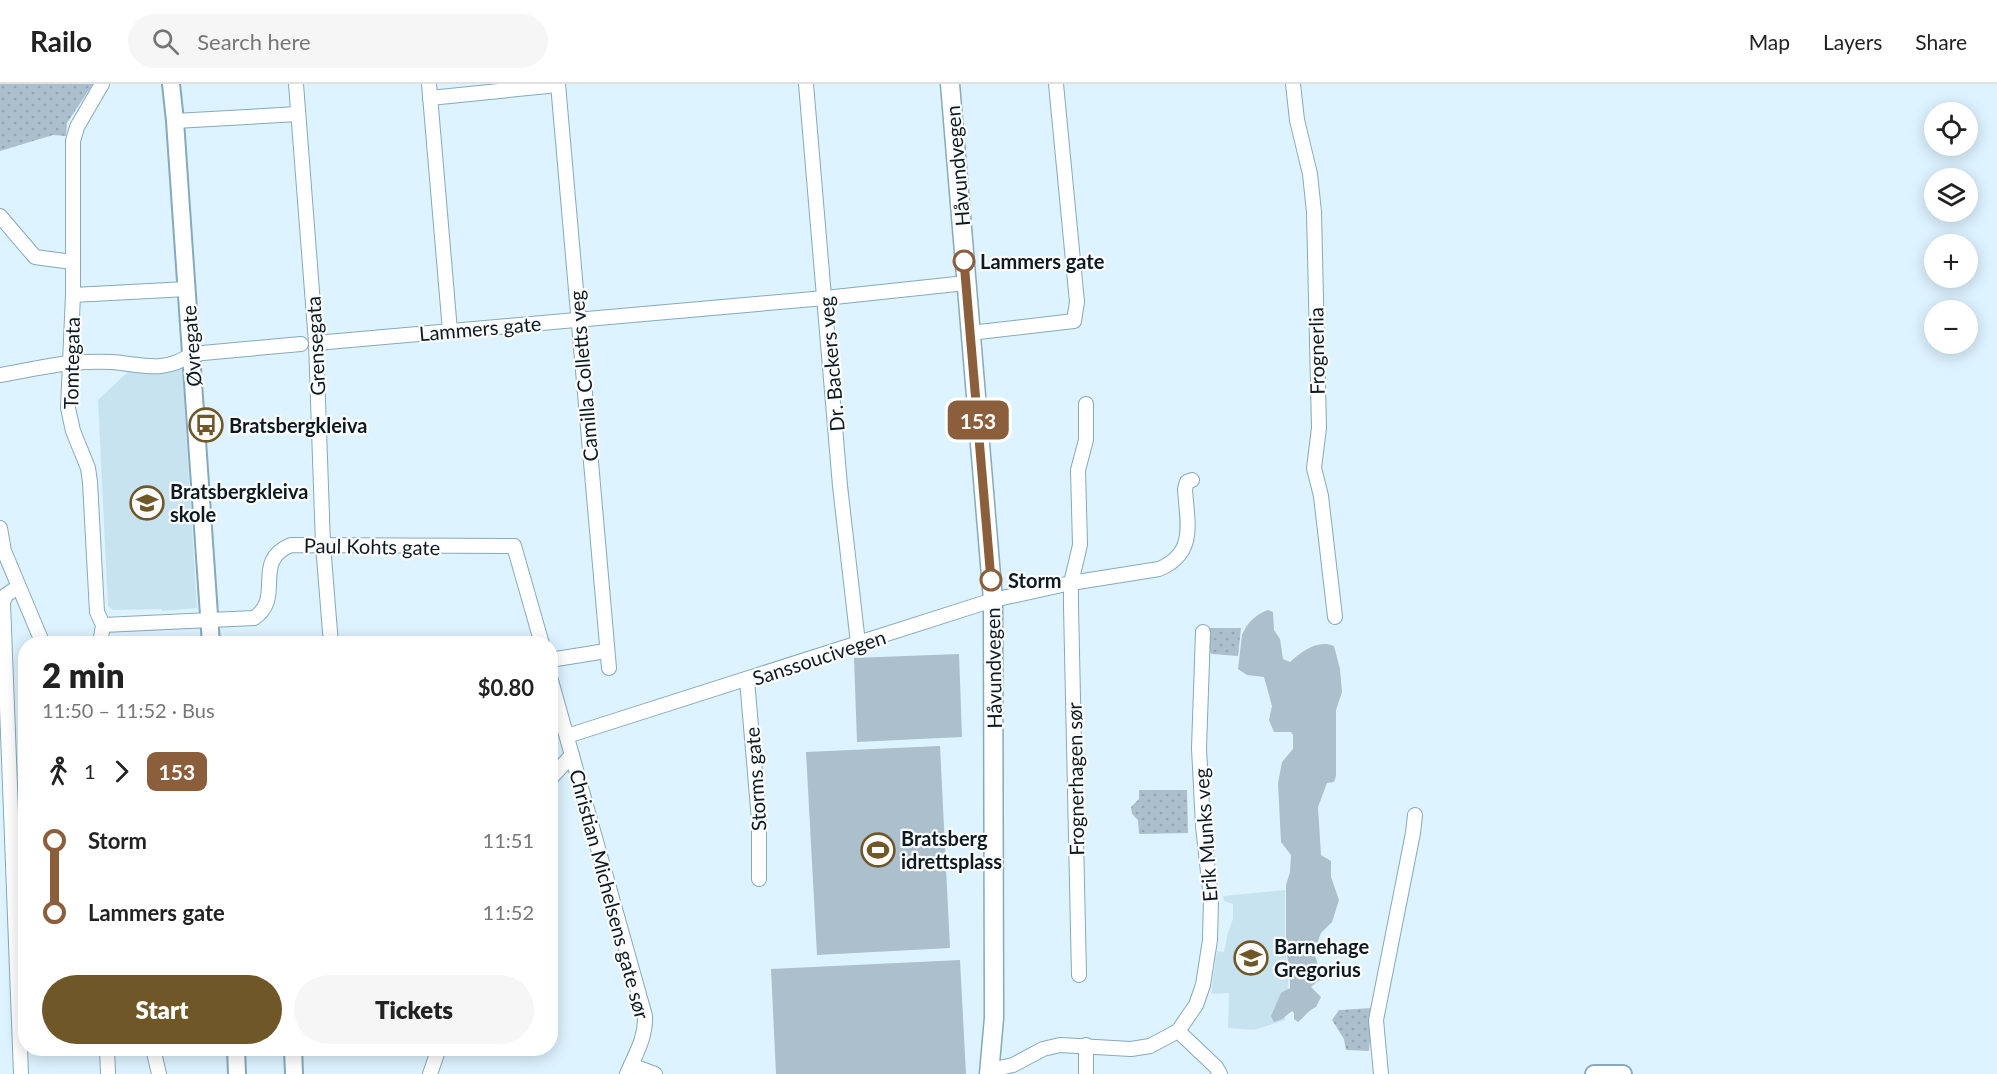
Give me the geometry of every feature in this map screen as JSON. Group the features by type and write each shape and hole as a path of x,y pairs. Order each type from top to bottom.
{"main road":[{"name":"Håvundvegen","path":"950,84 993,600 994,1018 990,1072"}],"street":[{"name":"Tomtegata","path":"101,636 103,625 97,612 88,468 72,431 68,408 68,363 73,295 73,141 77,127 102,84"},
{"name":"Øvregate","path":"171,84 211,636"},
{"name":"Grensegata","path":"296,84 316,343 323,545 330,636"},
{"name":"Dr. Backers veg","path":"806,84 840,486 858,643"},
{"path":"970,333 1074,321 1077,302 1056,84"},
{"name":"Frognerlia","path":"1293,84 1297,120 1310,174 1314,212 1319,428 1314,468 1321,496 1335,617"},
{"path":"450,331 429,91 558,85"},
{"name":"Camilla Colletts veg","path":"558,85 609,669"},
{"path":"175,122 298,114"},
{"path":"0,216 35,257 72,262"},
{"name":"Lammers gate","path":"316,343 825,298 966,283"},
{"path":"73,295 187,289"},
{"path":"0,375 68,363 111,362 154,367 180,362 192,354 301,344"},
{"path":"1071,583 1080,545 1078,470 1086,440 1086,404"},
{"name":"Sanssoucivegen","path":"567,736 993,600 1071,583 1159,569 1172,563 1183,549 1187,537 1185,489 1187,482 1192,480"},
{"path":"0,528 4,551 39,636"},
{"name":"Paul Kohts gate","path":"103,625 254,618 262,613 267,604 272,560 279,550 291,545 514,546 540,636"},
{"name":"Frognerhagen sør","path":"1071,583 1079,975"},
{"path":"18,587 6,595 3,602 18,815"},
{"name":"Erik Munks veg","path":"990,1072 1013,1065 1044,1049 1060,1045 1131,1049 1150,1046 1178,1031 1196,1005 1203,985 1210,940 1211,899 1199,748 1203,632"},
{"path":"558,659 606,651"},
{"name":"Storms gate","path":"747,680 759,820 759,879"},
{"name":"Christian Michelsens gate sør","path":"558,705 645,1016 646,1028 643,1039 629,1070"},
{"path":"558,770 572,755"},
{"path":"1382,1074 1376,1020 1415,815"},
{"path":"1178,1031 1216,1067 1220,1074"},
{"path":"1086,1045 1086,1074"},
{"path":"21,1056 21,1074"},
{"path":"107,1056 108,1074"},
{"path":"155,1056 159,1074"},
{"path":"236,1056 237,1074"},
{"path":"293,1056 294,1074"},
{"path":"430,1074 436,1056"},
{"path":"629,1070 655,1074"},
{"path":"1594,1074 1623,1074"}],"shaded area":[{"path":"0,84 93,84 67,123 66,136 53,135 0,151"},
{"name":"Bratsbergkleiva skole","path":"182,367 197,608 162,611 162,609 113,610 108,606 98,400 129,371"},
{"path":"1268,610 1273,612 1274,630 1280,639 1283,659 1290,662 1305,650 1316,645 1334,646 1340,669 1342,692 1336,710 1336,776 1334,782 1327,783 1318,807 1321,855 1331,861 1331,877 1339,900 1332,922 1321,933 1314,952 1322,978 1311,987 1321,997 1316,1007 1298,1022 1294,1019 1292,1011 1274,1022 1271,1016 1281,993 1290,988 1286,950 1286,885 1290,872 1291,855 1281,842 1278,783 1282,762 1293,749 1293,735 1291,732 1274,732 1269,720 1272,706 1264,677 1247,675 1238,669 1244,631 1249,623"},
{"path":"1206,628 1241,628 1238,656 1212,654 1207,649"},
{"path":"959,654 962,737 857,742 854,658"},
{"name":"Bratsberg idrettsplass","path":"940,746 950,948 817,955 806,752"},
{"path":"1139,790 1187,790 1188,833 1139,834 1138,820 1132,814 1131,807 1139,799"},
{"name":"Barnehage Gregorius","path":"1285,890 1285,951 1289,972 1285,1020 1254,1030 1228,1028 1229,993 1211,994 1217,951 1224,952 1233,919 1233,904 1224,901 1223,896"},
{"path":"960,960 966,1074 776,1074 771,969"},
{"path":"1373,1008 1369,1051 1346,1050 1344,1039 1332,1020 1339,1010"}],"bus line":[{"name":"153","path":"964,261 991,580"}],"place":[{"name":"Lammers gate","path":"964,261"},
{"name":"Bratsbergkleiva","path":"206,425"},
{"name":"Bratsbergkleiva skole","path":"147,503"},
{"name":"Storm","path":"991,580"},
{"name":"Bratsberg idrettsplass","path":"878,850"},
{"name":"Barnehage Gregorius","path":"1251,958"}]}
